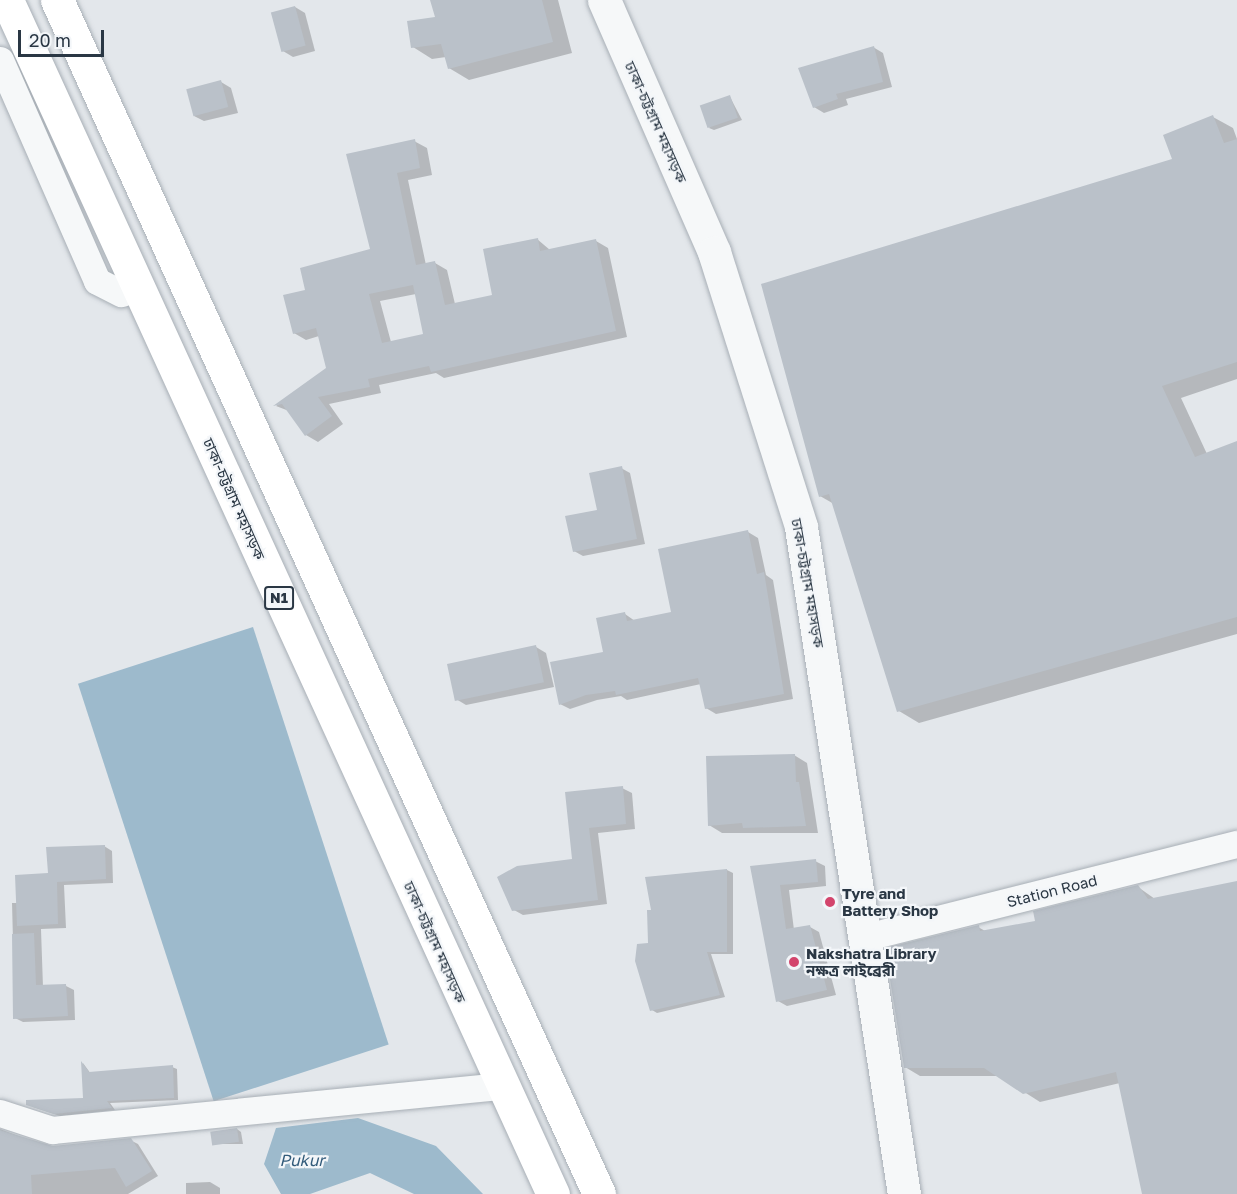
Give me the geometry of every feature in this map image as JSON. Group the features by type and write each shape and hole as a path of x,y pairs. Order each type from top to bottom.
{"highway":[{"name":"ঢাকা-চট্টগ্রাম মহাসড়ক","path":"8,0 501,1086 553,1194"},
{"path":"57,0 599,1194"}],"street":[{"name":"ঢাকা-চট্টগ্রাম মহাসড়ক","path":"604,0 714,252 801,527 866,937 880,1057 904,1194"},
{"path":"0,60 97,281 121,292"},
{"name":"Station Road","path":"866,937 1237,844"},
{"path":"0,1113 52,1130 501,1086"}],"water":[{"path":"253,627 389,1045 214,1101 78,684"},
{"name":"Pukur","path":"358,1118 436,1146 483,1194 414,1194 370,1173 310,1194 281,1194 264,1164 276,1128"}],"building":[{"path":"430,0 542,0 553,42 448,69 441,44 411,48 407,21 435,17"},
{"path":"295,6 306,46 281,52 271,12"},
{"path":"874,46 883,82 836,94 838,99 813,108 798,68"},
{"path":"221,80 228,107 193,116 186,89"},
{"path":"730,95 738,118 708,128 700,105"},
{"path":"1213,115 1224,143 1237,139 1237,362 1162,386 1195,457 1237,441 1237,617 897,712 829,494 819,497 761,284 1172,159 1163,135"},
{"path":"415,139 420,168 397,173 416,265 435,261 445,305 492,295 483,249 538,238 540,251 596,239 616,331 431,372 429,366 368,379 370,387 318,397 332,416 305,436 282,404 273,406 326,368 316,328 293,334 283,295 305,290 300,268 370,249 346,154","holes":["413,285 423,334 382,343 369,294"]},
{"path":"622,466 637,539 573,552 565,516 597,510 589,473"},
{"path":"748,530 757,574 764,572 784,694 705,709 698,678 616,695 615,691 586,695 559,705 550,662 603,652 596,618 625,612 627,621 671,612 658,549"},
{"path":"536,645 544,682 455,701 447,664"},
{"path":"795,754 796,782 799,782 806,826 743,828 742,823 708,826 706,756"},
{"path":"623,786 626,824 589,828 598,900 512,911 497,877 517,866 572,859 565,792"},
{"path":"105,845 106,879 57,882 58,924 17,926 15,875 48,873 46,847"},
{"path":"816,859 818,882 780,885 786,929 810,925 827,990 776,1002 750,866"},
{"path":"727,869 727,952 707,952 720,995 650,1011 635,961 637,944 648,943 647,910 651,910 645,877"},
{"path":"1237,881 1237,1194 1142,1194 1116,1072 1023,1094 984,1068 904,1068 885,948 979,925 980,931 1035,921 1033,911 1138,885 1148,899"},
{"path":"34,933 36,985 66,984 68,1016 13,1019 12,934"},
{"path":"81,1061 89,1072 173,1065 174,1098 107,1101 112,1108 54,1114 26,1105 26,1100 83,1098"},
{"path":"237,1128 239,1142 212,1146 210,1132"},
{"path":"0,1130 53,1146 131,1138 152,1171 126,1187 115,1168 31,1175 32,1194 0,1194"}],"place":[{"name":"Tyre and Battery Shop","path":"830,902"},
{"name":"Nakshatra Library নক্ষত্র লাইব্রেরী","path":"794,962"}]}
